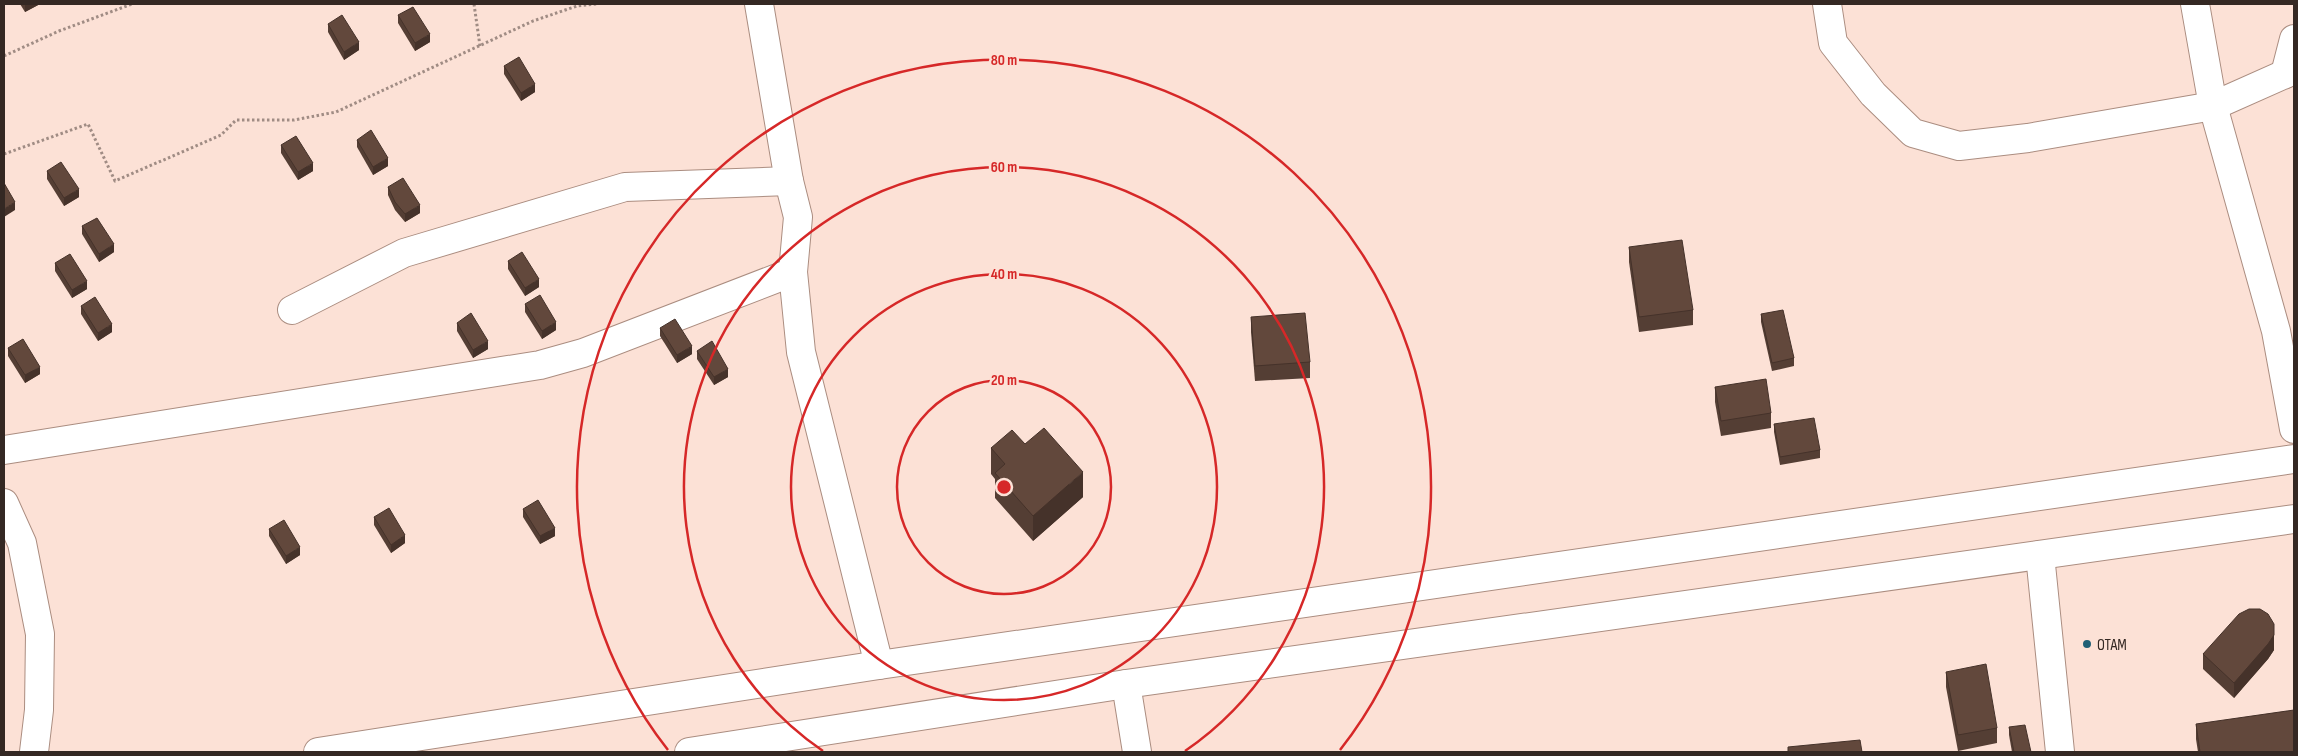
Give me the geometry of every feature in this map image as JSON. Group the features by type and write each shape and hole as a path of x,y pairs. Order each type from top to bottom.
{"main road":[{"path":"758,4 789,180 798,216 793,272 801,352 879,665"},
{"path":"1827,4 1833,43 1872,94 1913,132 1959,146 2028,138 2213,106 2290,72 2294,39"},
{"path":"2195,4 2213,106 2276,332 2294,429"},
{"path":"292,310 404,254 625,187 789,180"},
{"path":"4,450 540,365 583,353 793,272"},
{"path":"318,752 879,665 2294,459"},
{"path":"4,502 22,543 40,634 39,710 34,752"},
{"path":"689,752 1126,684 2294,519"},
{"path":"2040,555 2060,752"},
{"path":"1126,684 1137,752"}],"path":[{"path":"4,56 59,31 132,4"},
{"path":"474,4 480,46"},
{"path":"4,154 88,124 115,181 221,135 236,120 294,120 336,112 533,22 568,9 597,4"}],"building":[{"path":"413,7 430,34 415,43 398,15"},
{"path":"342,15 359,42 344,52 328,24"},
{"path":"519,57 535,84 521,93 504,66"},
{"path":"371,130 388,158 373,167 357,140"},
{"path":"296,136 313,163 298,172 281,145"},
{"path":"61,162 79,189 64,198 47,171"},
{"path":"403,178 420,205 405,214 395,202 388,187"},
{"path":"4,183 15,202 4,209"},
{"path":"97,218 114,244 99,254 82,226"},
{"path":"1682,240 1693,310 1639,317 1629,247"},
{"path":"522,252 539,279 525,288 508,261"},
{"path":"70,254 87,281 72,290 55,263"},
{"path":"540,295 556,322 542,331 525,304"},
{"path":"95,297 112,324 98,333 81,306"},
{"path":"1783,310 1794,358 1772,363 1761,314"},
{"path":"471,313 488,341 473,350 457,323"},
{"path":"1305,313 1310,362 1255,366 1251,317"},
{"path":"675,319 692,346 677,355 660,328"},
{"path":"23,339 40,367 25,375 8,348"},
{"path":"712,341 728,369 714,377 697,351"},
{"path":"1766,379 1771,413 1721,421 1715,387"},
{"path":"1814,418 1820,450 1780,457 1774,424"},
{"path":"1044,428 1083,472 1033,516 995,473 1005,464 991,448 1012,430 1025,444"},
{"path":"538,500 555,528 540,536 523,509"},
{"path":"389,508 405,535 391,545 374,517"},
{"path":"284,520 300,547 286,556 269,529"},
{"path":"2249,609 2260,609 2268,614 2274,624 2274,635 2234,683 2203,654 2239,614"},
{"path":"1986,664 1997,728 1958,735 1946,672"},
{"path":"2294,710 2294,752 2200,752 2196,724"},
{"path":"2025,725 2031,752 2014,752 2009,727"},
{"path":"1860,740 1862,752 1788,752 1788,747"}],"place":[{"name":"OTAM","path":"2087,644"}]}
